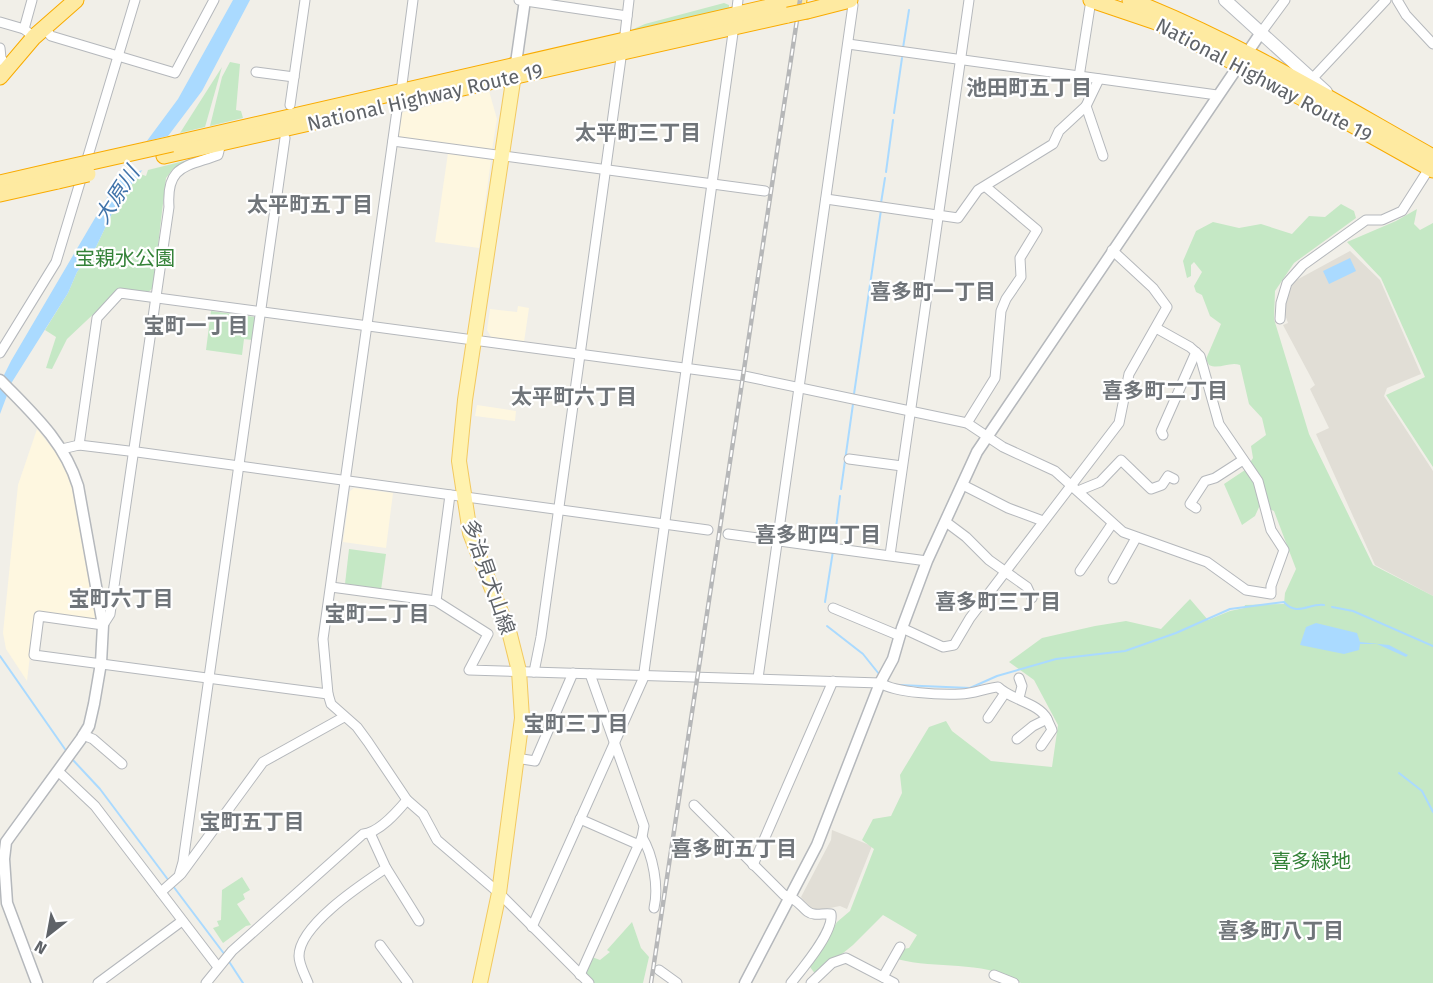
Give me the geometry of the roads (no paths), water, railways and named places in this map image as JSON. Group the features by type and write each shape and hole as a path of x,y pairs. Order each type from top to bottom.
{"highway":[{"path":"4,72 34,31 76,0"},
{"name":"National Highway Route 19","path":"1091,0 1156,22 1339,104 1432,164"},
{"name":"National Highway Route 19","path":"1130,0 1180,21 1333,114 1432,164"},
{"name":"National Highway Route 19","path":"0,194 57,176 796,7 852,3"},
{"name":"National Highway Route 19","path":"168,150 221,143 400,97"},
{"name":"National Highway Route 19","path":"0,183 57,176"}],"main road":[{"path":"1225,0 1339,104"},
{"name":"多治見犬山線","path":"480,983 499,893 522,718 519,672 510,635 457,496 465,400 515,71"}],"street":[{"path":"33,0 34,31"},
{"path":"0,353 56,262 135,0"},
{"path":"0,22 175,74 214,0"},
{"path":"290,105 305,0"},
{"path":"413,0 323,639 328,694 331,704 357,727 407,800 423,814 437,840 499,893 589,983"},
{"path":"515,71 523,0 627,16"},
{"path":"625,34 629,0"},
{"path":"890,555 969,0"},
{"path":"1079,77 1091,0"},
{"path":"745,983 818,845 880,683 893,659 927,561 988,435 1217,95 1285,0"},
{"path":"1312,79 1386,0"},
{"path":"1397,0 1406,15 1433,44"},
{"path":"758,678 852,3"},
{"path":"532,927 643,676 733,33"},
{"path":"848,44 1217,95"},
{"path":"0,48 4,72"},
{"path":"534,672 621,58"},
{"path":"255,72 294,77"},
{"path":"826,199 958,218 970,198 978,190 1053,144 1059,131 1086,106 1099,79"},
{"path":"1086,106 1103,156"},
{"path":"177,879 210,678 285,138"},
{"path":"393,141 765,190"},
{"path":"103,625 110,614 169,207 170,181 179,169 218,154 221,143"},
{"path":"1280,319 1281,303 1287,283 1303,265 1366,220 1382,220 1402,212 1432,164"},
{"path":"967,423 995,378 1001,311 1006,298 1021,277 1020,258 1036,230 986,187"},
{"path":"833,608 943,647 954,645 1043,521 1075,488 1119,423 1129,374 1167,307 1165,301 1112,250"},
{"path":"79,445 97,318 120,293 685,367 800,388 967,423 1003,447 1055,471 1112,524 1136,538 1207,562 1246,590 1271,594 1271,586 1284,550 1271,530 1258,481 1219,424 1204,366 1196,352 1156,328"},
{"path":"1163,435 1161,431 1196,352"},
{"path":"0,380 53,435 72,466 78,486 103,625 101,663 88,726 59,772 3,841 3,880 7,903 37,983"},
{"path":"62,449 79,445 708,530"},
{"path":"849,459 902,466"},
{"path":"1075,488 1100,482 1120,460 1150,489 1162,485 1168,476 1174,479"},
{"path":"1196,508 1190,504 1205,481 1215,478 1243,460"},
{"path":"963,485 1008,508 1043,521"},
{"path":"436,601 457,496"},
{"path":"946,522 1005,571 1027,586 1032,598"},
{"path":"1080,571 1112,524"},
{"path":"728,534 927,561"},
{"path":"1113,579 1136,538"},
{"path":"331,587 436,601 488,633 469,670 880,683 891,689 945,694 962,694 998,687 1044,713 1052,730 1041,746"},
{"path":"103,625 39,616 34,655 328,694"},
{"path":"516,758 535,761 573,673"},
{"path":"580,975 641,841 641,817 590,674"},
{"path":"1019,678 1022,686 1019,698"},
{"path":"753,865 833,681"},
{"path":"987,718 1005,693"},
{"path":"163,890 177,879 263,762 344,717"},
{"path":"1017,739 1033,726 1047,719"},
{"path":"83,735 93,739 122,764"},
{"path":"59,772 95,806 163,890 182,921 223,961"},
{"path":"206,983 223,961 363,834 370,833 398,811 407,800"},
{"path":"694,805 784,895 801,902 804,910 813,914 831,914 802,972 791,983"},
{"path":"580,819 641,841 649,848 656,894 654,908"},
{"path":"370,833 386,868 419,921"},
{"path":"308,983 299,957 302,945 314,926 350,894 386,868"},
{"path":"98,983 182,921"},
{"path":"380,945 408,983"},
{"path":"883,977 900,947"},
{"path":"811,983 832,963 846,958 894,983"},
{"path":"659,970 678,983"},
{"path":"994,975 1014,983"}],"water":[{"name":"大原川","path":"233,0 250,0 202,91 116,205 96,247 77,272 68,293 12,382 0,414 0,383 11,361 115,184 178,99"},
{"path":"1350,258 1356,271 1329,284 1323,271"},
{"path":"1316,623 1357,633 1360,642 1389,645 1408,655 1406,657 1377,644 1360,644 1359,650 1344,654 1300,645 1306,627"}],"waterway":[{"path":"903,48 909,10"},
{"path":"894,113 902,58"},
{"path":"886,172 893,120"},
{"path":"881,203 885,178"},
{"path":"854,394 881,210"},
{"path":"841,489 853,404"},
{"path":"834,544 840,496"},
{"path":"825,602 833,551"},
{"path":"898,685 970,688 997,676 1056,659 1125,651 1176,633 1230,609 1284,602 1294,609 1324,605"},
{"path":"1332,607 1353,611 1433,646"},
{"path":"827,626 863,654 879,674"},
{"path":"0,656 67,752"},
{"path":"72,759 100,789 169,881"},
{"path":"1399,773 1422,791 1433,812"},
{"path":"173,886 225,955"},
{"path":"228,960 243,983"}],"railway":[{"path":"651,983 800,0"}],"district":[{"name":"池田町五丁目","path":"1029,88"},
{"name":"太平町三丁目","path":"638,133"},
{"name":"太平町五丁目","path":"310,205"},
{"name":"喜多町一丁目","path":"933,292"},
{"name":"宝町一丁目","path":"196,326"},
{"name":"喜多町二丁目","path":"1165,391"},
{"name":"太平町六丁目","path":"574,397"},
{"name":"喜多町四丁目","path":"818,535"},
{"name":"宝町六丁目","path":"121,599"},
{"name":"喜多町三丁目","path":"998,602"},
{"name":"宝町二丁目","path":"377,614"},
{"name":"宝町三丁目","path":"576,724"},
{"name":"宝町五丁目","path":"252,822"},
{"name":"喜多町五丁目","path":"734,849"},
{"name":"喜多町八丁目","path":"1281,931"}],"park label":[{"name":"宝親水公園","path":"125,258"},
{"name":"喜多緑地","path":"1311,861"}]}
